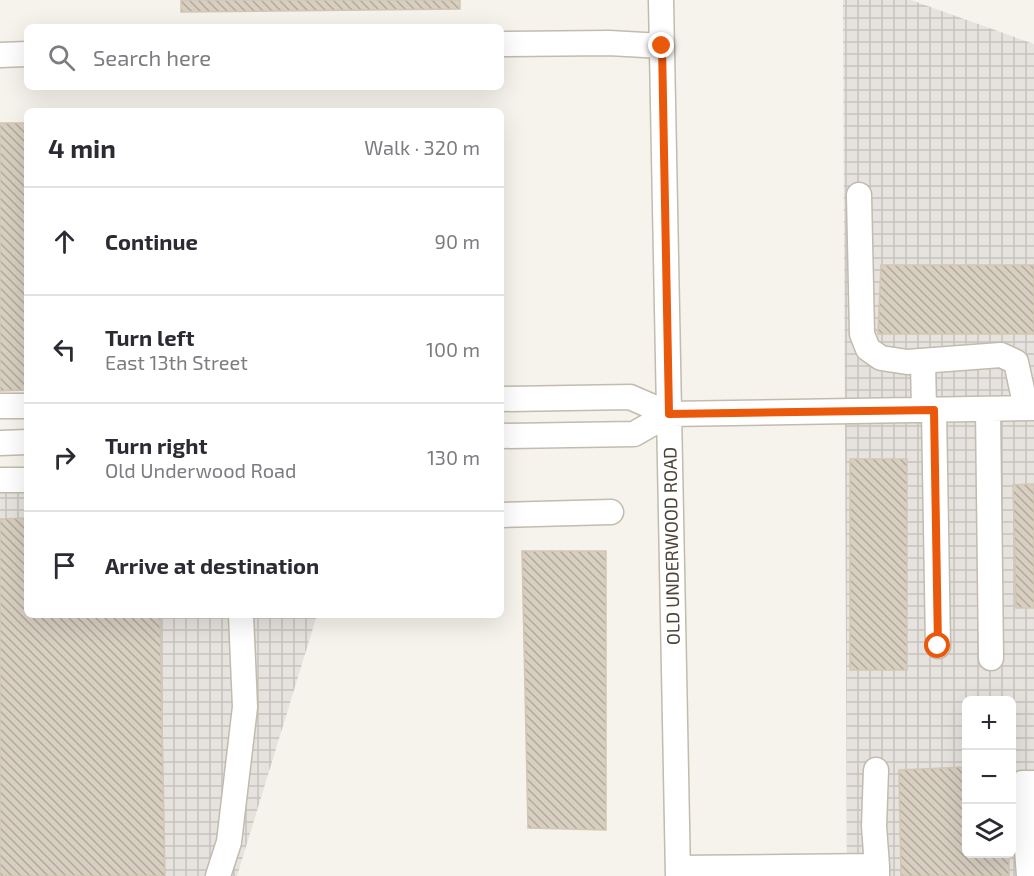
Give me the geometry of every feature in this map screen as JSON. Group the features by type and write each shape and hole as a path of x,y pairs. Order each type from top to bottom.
{"street":[{"name":"OLD UNDERWOOD ROAD","path":"661,0 678,872"},
{"path":"504,44 609,43 662,46"},
{"path":"0,55 24,54"},
{"path":"504,399 630,397 669,414 1030,408 1016,362 1001,355 907,362 881,358 868,349 862,334 859,195"},
{"path":"923,361 929,410 938,646"},
{"path":"0,406 24,406"},
{"path":"988,409 991,658"},
{"path":"504,436 634,434 669,414"},
{"path":"0,443 24,442"},
{"path":"0,480 24,480"},
{"path":"504,515 611,512"},
{"path":"218,876 229,842 245,707 241,618"},
{"path":"678,872 877,871 874,826 876,770"},
{"path":"1029,876 1022,783 1034,783"}],"shaded area":[{"path":"843,0 911,0 1034,44 1034,876 847,876"},
{"path":"24,469 24,618 316,618 237,876 0,876 0,470"}],"building":[{"path":"181,0 460,0 460,9 181,12"},
{"path":"0,123 24,123 24,390 0,391"},
{"path":"881,265 1034,265 1034,334 878,334"},
{"path":"850,459 907,459 907,670 850,670"},
{"path":"1034,484 1034,608 1016,608 1013,485"},
{"path":"24,518 24,618 160,618 165,876 0,876 0,519"},
{"path":"522,551 606,551 606,830 528,828"},
{"path":"962,767 962,858 1009,858 1009,876 901,876 899,770"}],"route":[{"path":"662,46 669,414 934,410 938,646"}]}
